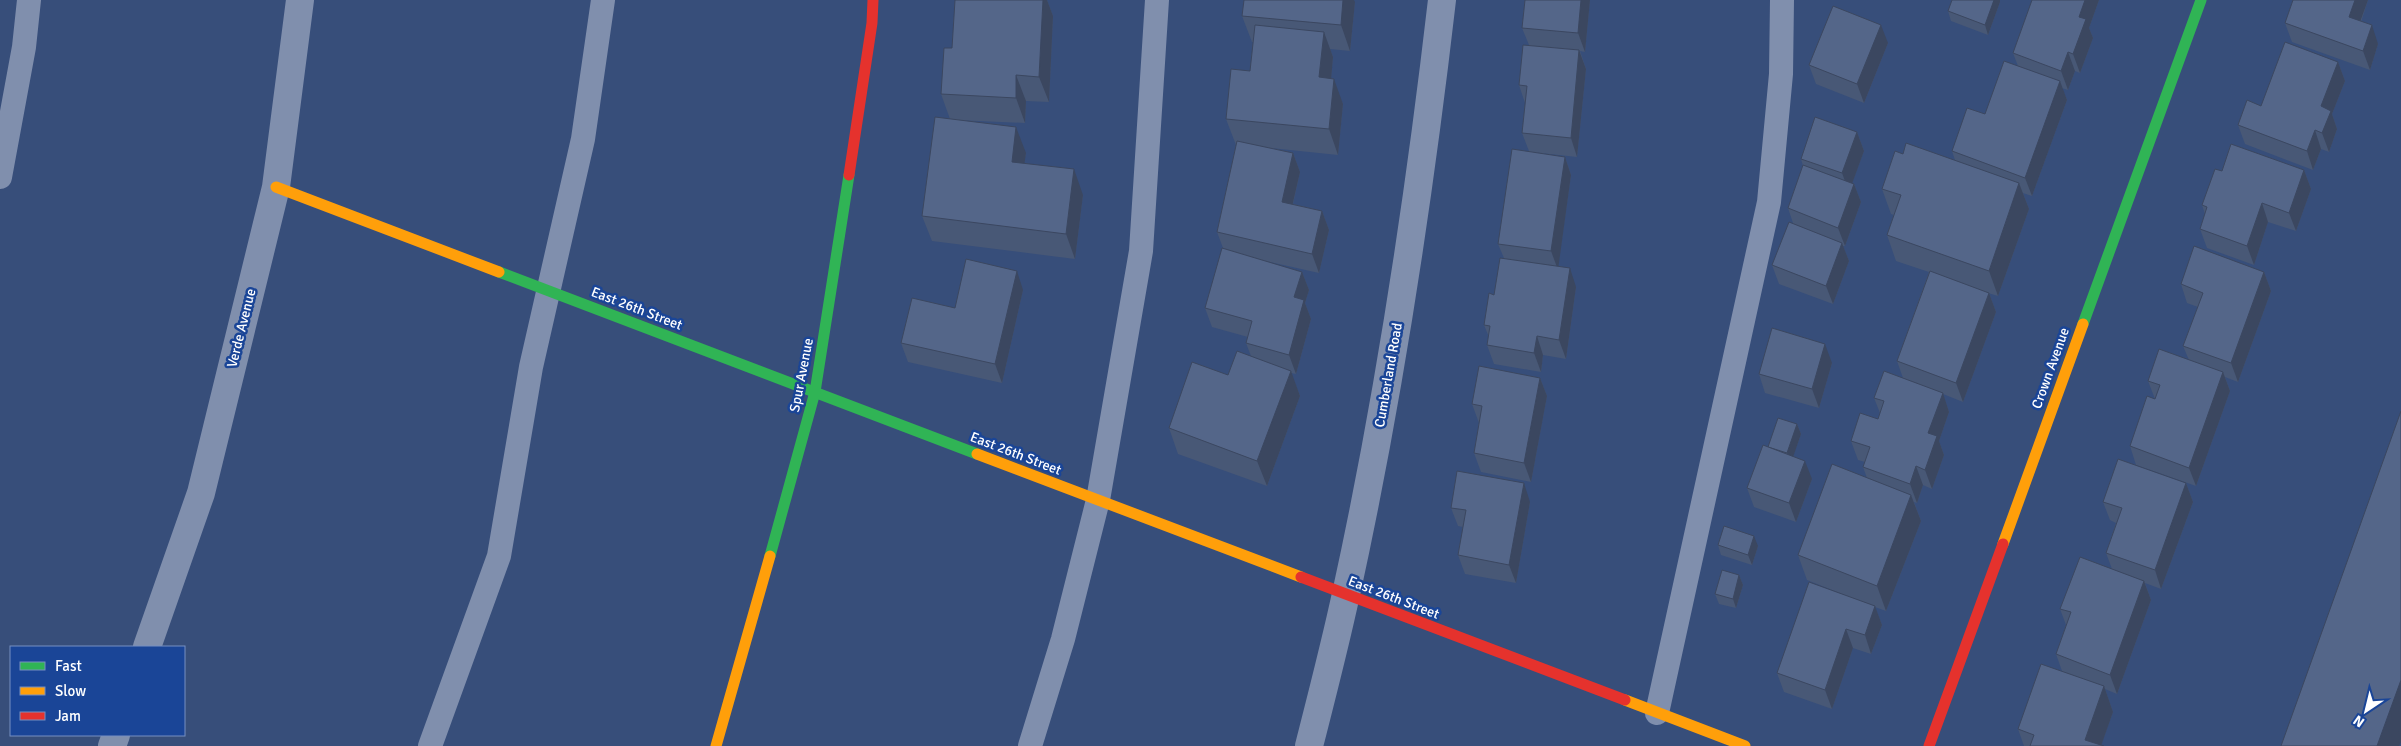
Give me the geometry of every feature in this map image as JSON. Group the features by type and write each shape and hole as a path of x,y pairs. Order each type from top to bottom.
{"street":[{"name":"Verde Avenue","path":"147,646 201,493 276,187 300,0"},
{"name":"Spur Avenue","path":"716,746 741,664 815,392 872,23 873,0"},
{"name":"Cumberland Road","path":"1309,746 1346,595 1386,397 1426,136 1442,0"},
{"name":"Crown Avenue","path":"1928,746 2197,1"},
{"name":"East 26th Street","path":"276,187 1657,713 1704,738 1746,746"}],"lane":[{"path":"0,177 24,46 29,0"},
{"path":"430,746 499,556 531,367 583,139 603,0"},
{"path":"1030,746 1062,639 1098,500 1141,251 1157,0"},
{"path":"1657,713 1769,202 1780,74 1782,0"}],"building":[{"path":"955,0 1043,0 1039,77 1016,75 1016,98 941,94 944,48 952,48"},
{"path":"1244,0 1343,0 1341,25 1242,16"},
{"path":"1525,0 1581,0 1578,33 1522,28"},
{"path":"1952,0 1994,0 1985,25 1948,11"},
{"path":"2032,0 2085,0 2079,17 2086,19 2073,54 2068,52 2061,71 2013,53"},
{"path":"2293,0 2355,0 2349,17 2372,25 2363,51 2285,23"},
{"path":"1833,6 1881,25 1857,84 1809,65"},
{"path":"1255,25 1324,32 1319,77 1334,79 1329,129 1226,119 1231,69 1250,71"},
{"path":"2285,42 2338,62 2321,106 2331,111 2322,133 2315,130 2307,151 2238,125 2247,100 2261,106"},
{"path":"1523,45 1579,50 1571,138 1522,133 1527,86 1519,85"},
{"path":"2004,61 2060,81 2025,178 1952,151 1967,108 1985,114"},
{"path":"935,117 1016,127 1012,162 1074,169 1066,234 922,216"},
{"path":"1815,117 1857,132 1842,173 1801,159"},
{"path":"1237,141 1293,153 1282,202 1322,211 1312,254 1217,232"},
{"path":"1906,143 2019,183 1989,271 1887,235 1901,195 1882,189 1895,151 1903,154"},
{"path":"2231,144 2304,170 2289,213 2262,203 2247,246 2200,229 2207,207 2202,205 2215,169 2222,171"},
{"path":"1512,149 1565,157 1551,251 1498,244"},
{"path":"1803,165 1854,184 1838,228 1788,208"},
{"path":"1789,222 1842,243 1826,286 1772,265"},
{"path":"2194,246 2264,272 2231,363 2183,346 2203,293 2181,284"},
{"path":"1222,248 1302,272 1294,297 1304,300 1289,355 1246,343 1252,321 1205,308"},
{"path":"1500,258 1570,268 1559,340 1537,336 1534,353 1487,345 1490,326 1484,325 1489,293 1494,295"},
{"path":"966,259 1017,271 995,364 901,343 912,298 955,308"},
{"path":"1930,271 1989,293 1956,383 1897,361"},
{"path":"1772,328 1825,344 1812,389 1759,374"},
{"path":"2159,349 2223,372 2189,468 2130,446 2147,396 2155,399 2160,385 2148,381"},
{"path":"1237,351 1291,371 1257,461 1169,428 1192,362 1228,375"},
{"path":"1479,366 1540,378 1524,463 1474,453 1482,406 1472,404"},
{"path":"1884,371 1943,393 1928,433 1937,436 1925,470 1916,466 1910,484 1863,467 1870,447 1851,441 1860,413 1878,419 1884,401 1874,398"},
{"path":"2401,411 2401,680 2377,746 2281,746"},
{"path":"1778,418 1797,424 1787,453 1768,447"},
{"path":"1763,445 1805,461 1789,503 1747,488"},
{"path":"2118,459 2186,483 2155,570 2106,553 2122,508 2103,502"},
{"path":"1832,464 1911,495 1877,586 1798,555"},
{"path":"1457,471 1524,483 1509,565 1458,555 1466,510 1451,508"},
{"path":"1724,526 1754,536 1748,555 1718,545"},
{"path":"2080,557 2144,581 2110,675 2056,654 2071,612 2060,609"},
{"path":"1722,570 1739,575 1733,599 1715,594"},
{"path":"1809,582 1875,606 1865,635 1846,629 1825,690 1777,673"},
{"path":"2041,664 2104,686 2085,740 2104,746 2030,746 2034,735 2018,729"}],"traffic: fast":[{"path":"2083,324 2201,0"},
{"path":"770,556 815,392 849,175"},
{"path":"499,272 977,454"}],"traffic: slow":[{"path":"276,187 499,272"},
{"path":"2003,544 2083,324"},
{"path":"977,454 1301,577"},
{"path":"716,746 770,556"},
{"path":"1625,700 1745,746"}],"traffic: jam":[{"path":"849,175 872,23 873,0"},
{"path":"1929,746 2003,544"},
{"path":"1301,577 1625,700"}]}
